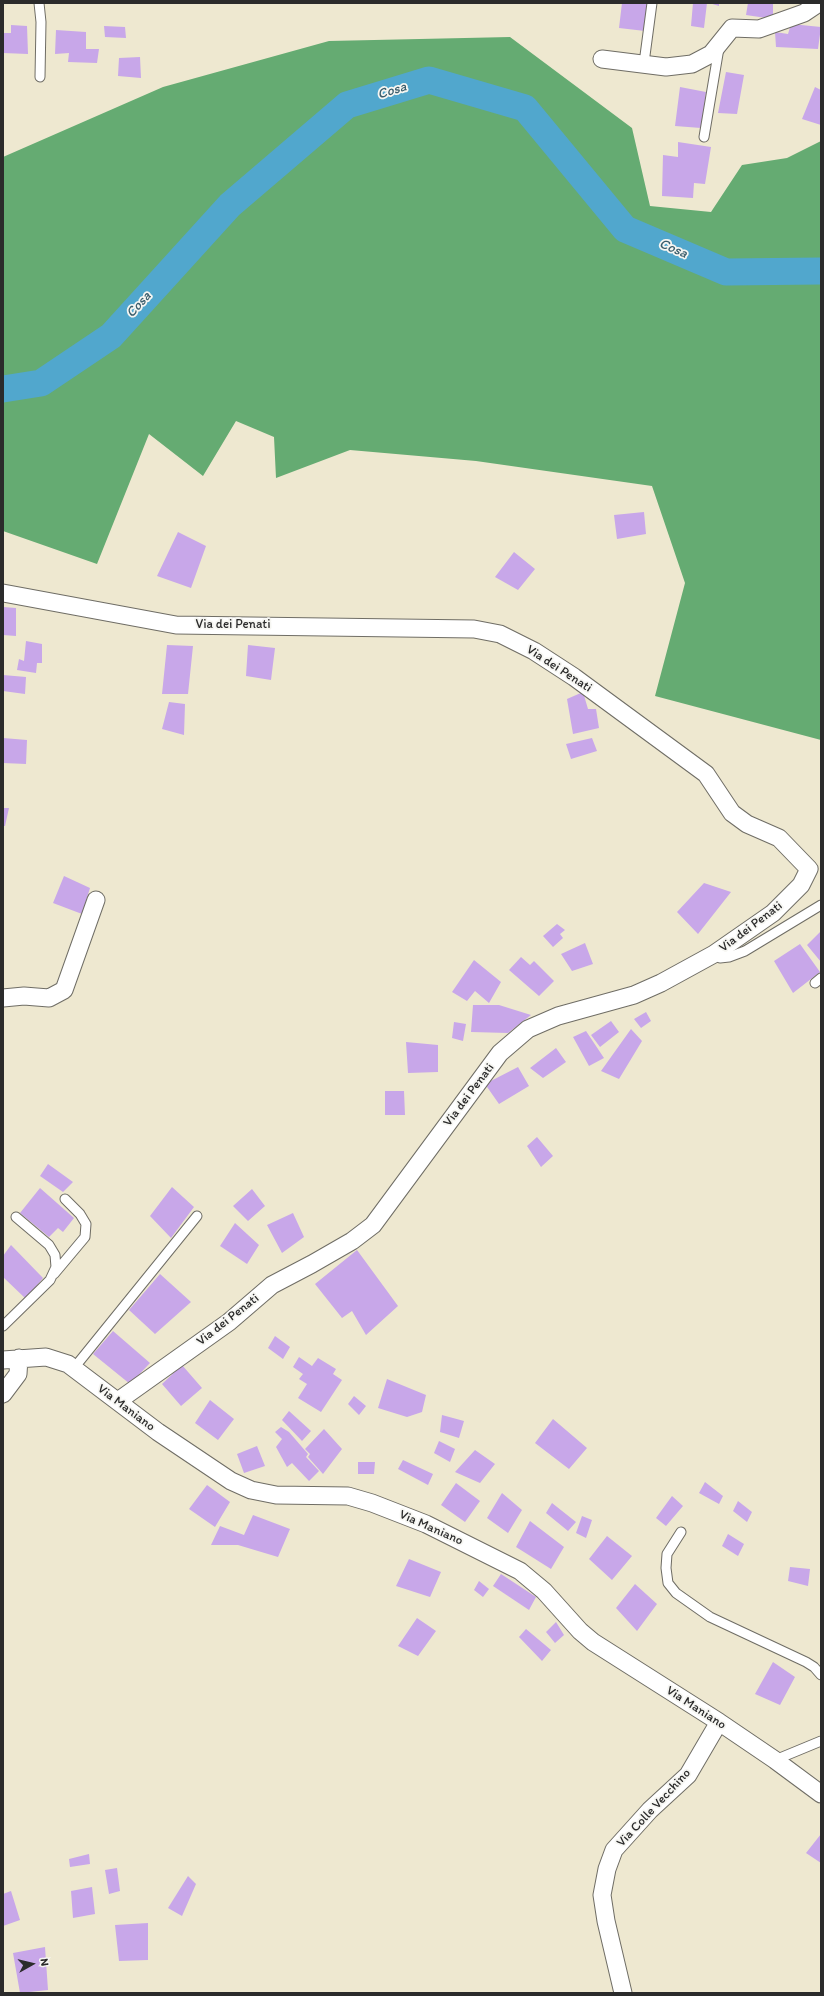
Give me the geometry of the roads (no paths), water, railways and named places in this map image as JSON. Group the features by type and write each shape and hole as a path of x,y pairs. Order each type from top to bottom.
{"street":[{"path":"602,59 644,63 666,67 692,64 711,54 732,28 759,29 804,13 819,3"},
{"name":"Via dei Penati","path":"3,593 176,625 474,629 500,634 534,651 574,677 706,774 732,813 747,824 779,838 815,871 773,913 714,954 661,983 634,995 558,1016 528,1029 500,1053 373,1224 352,1241 272,1285 229,1322 118,1402"},
{"path":"3,998 24,996 49,998 64,990 96,900"},
{"name":"Via Maniano","path":"11,1359 46,1357 68,1364 158,1432 231,1481 251,1490 276,1495 348,1496 372,1503 426,1524 520,1571 544,1591 580,1632 593,1642 719,1722 775,1760 821,1794"},
{"path":"3,1394 18,1374 11,1359"},
{"name":"Via Colle Vecchino","path":"623,1993 602,1895 607,1869 614,1850 650,1810 688,1774 719,1722"}],"lane":[{"path":"38,3 41,22 40,77"},
{"path":"644,63 652,3"},
{"path":"704,137 720,43"},
{"path":"714,954 720,958 729,957 745,951 821,905"},
{"path":"3,1326 50,1280 85,1237 86,1224 80,1214 65,1199"},
{"path":"74,1368 197,1216"},
{"path":"16,1217 49,1245 55,1255 56,1267 50,1280"},
{"path":"681,1532 667,1554 666,1568 668,1583 676,1593 710,1617 806,1662 821,1675"},
{"path":"775,1760 821,1741"}],"waterway":[{"name":"Cosa","path":"3,389 41,383 111,336 230,205 347,105 429,80 525,108 625,229 726,272 821,271"}]}
